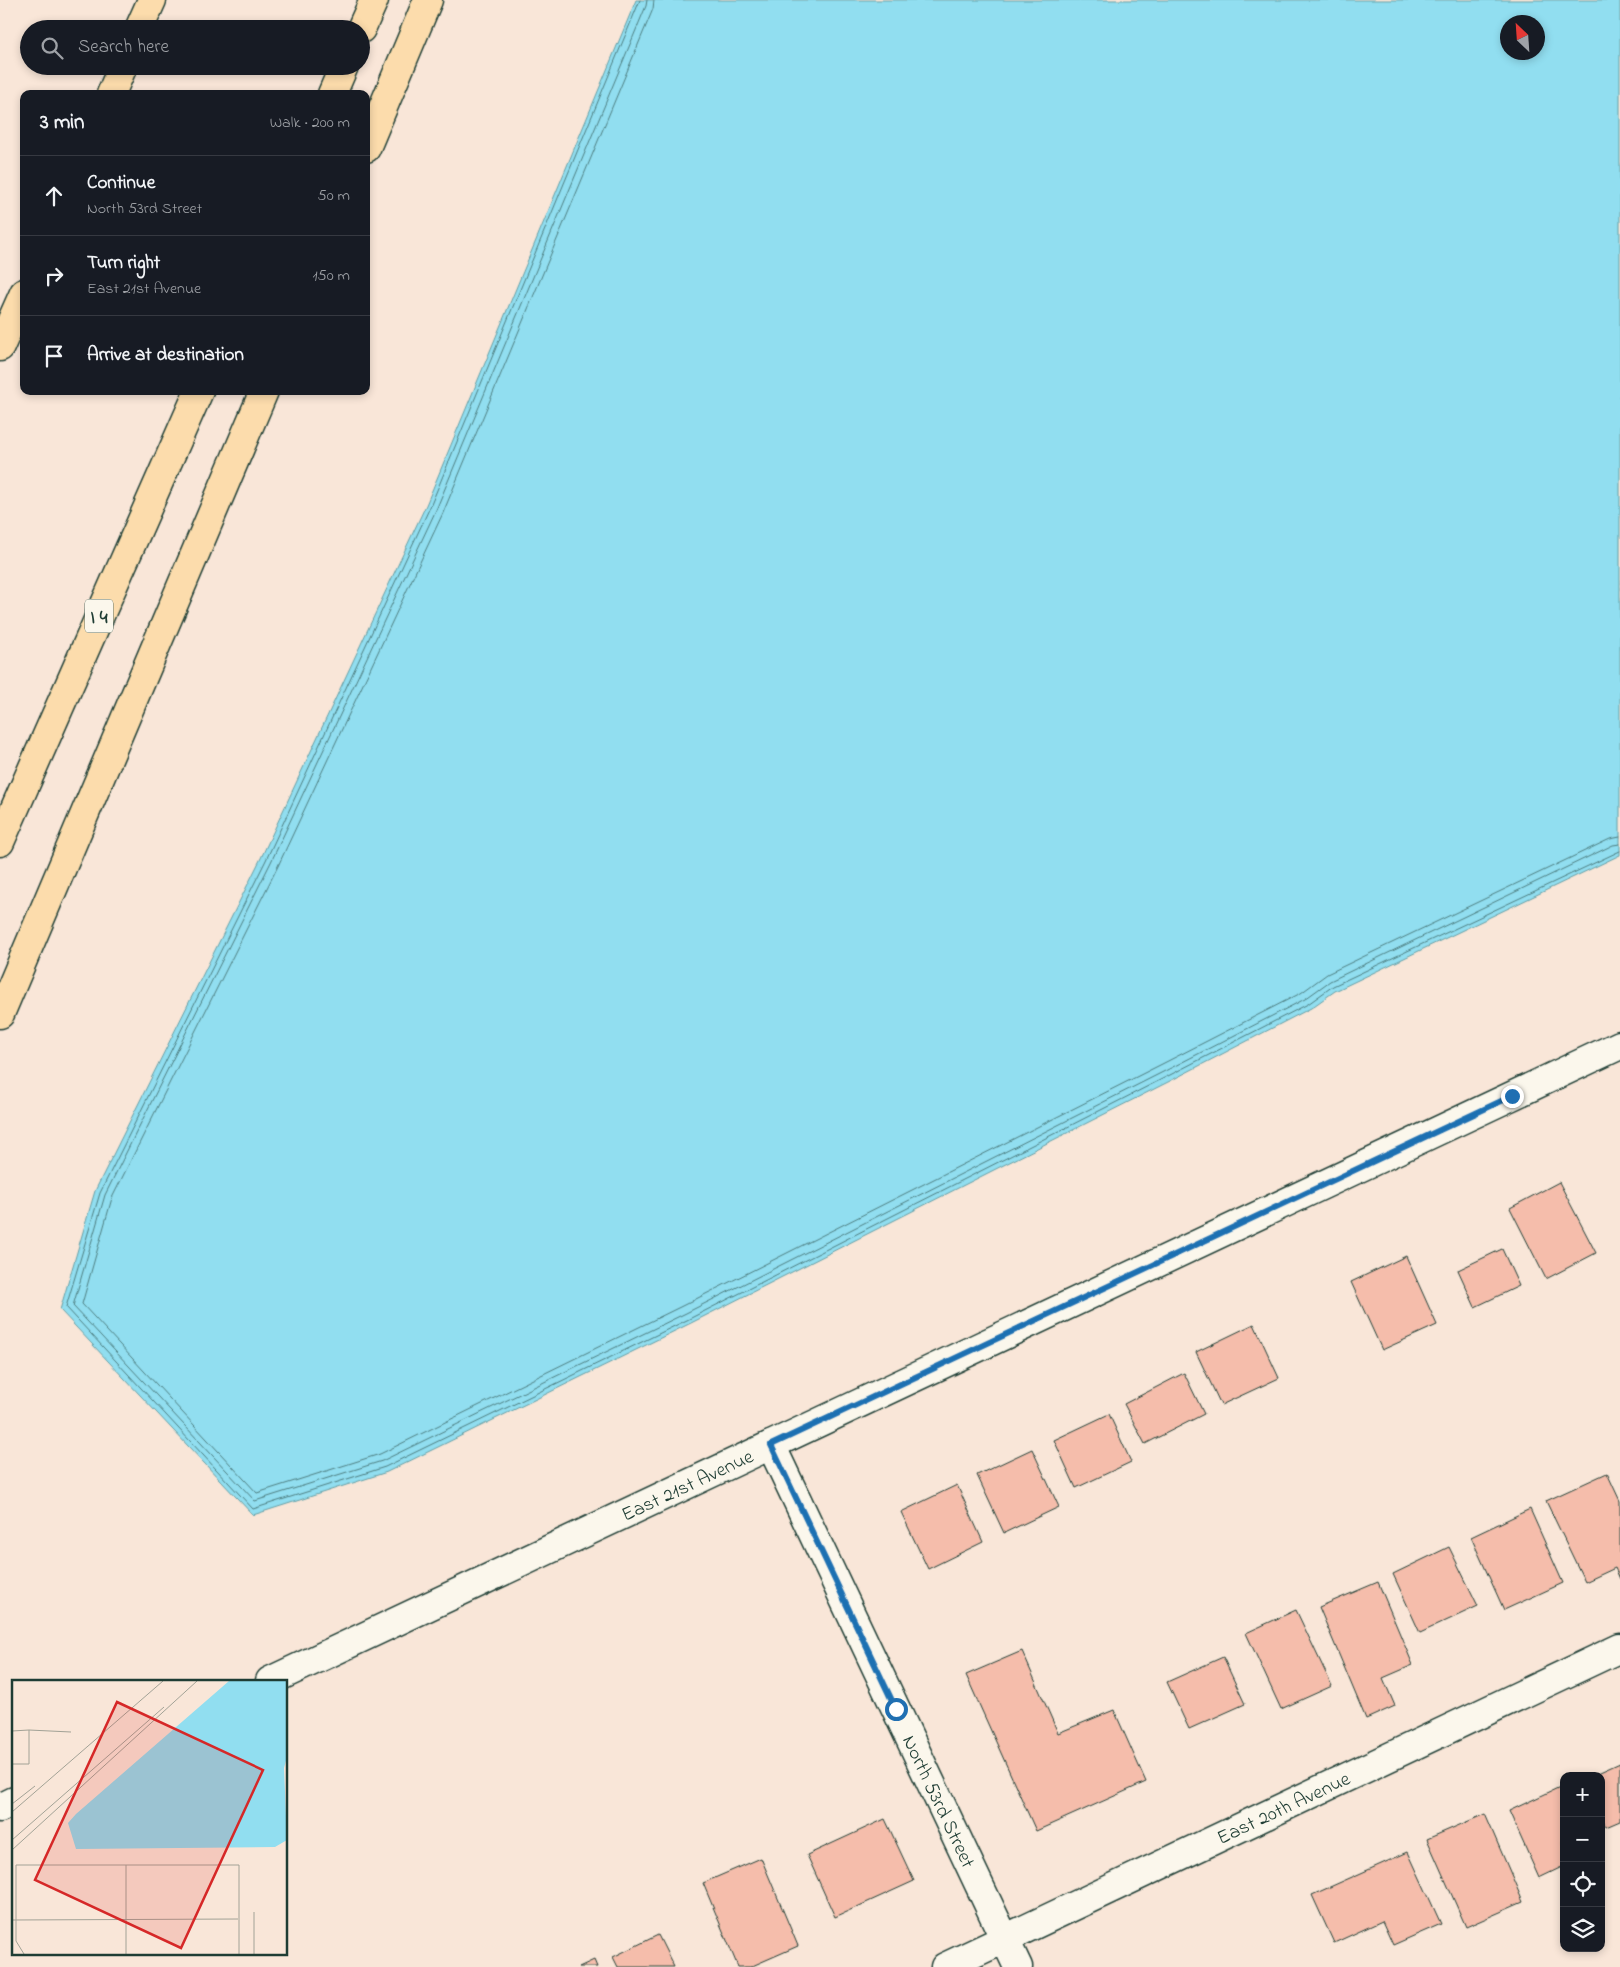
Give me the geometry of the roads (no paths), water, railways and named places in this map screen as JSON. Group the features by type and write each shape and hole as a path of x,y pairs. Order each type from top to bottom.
{"highway":[{"path":"143,20 152,0"},
{"path":"365,20 374,0"},
{"path":"370,138 428,0"},
{"path":"113,90 119,75"},
{"path":"334,90 340,75"},
{"path":"0,348 20,302"},
{"name":"I 4","path":"0,842 198,395"},
{"path":"0,1014 262,395"}],"street":[{"name":"East 21st Avenue","path":"272,1680 1620,1046"},
{"name":"North 53rd Street","path":"771,1445 1018,1967"},
{"name":"East 20th Avenue","path":"946,1967 1620,1648"},
{"path":"0,1808 12,1803"}],"water":[{"path":"636,0 1620,0 1620,855 1335,991 1311,1008 1170,1081 691,1323 387,1472 253,1515 60,1310 95,1191 261,858 426,505"}]}
